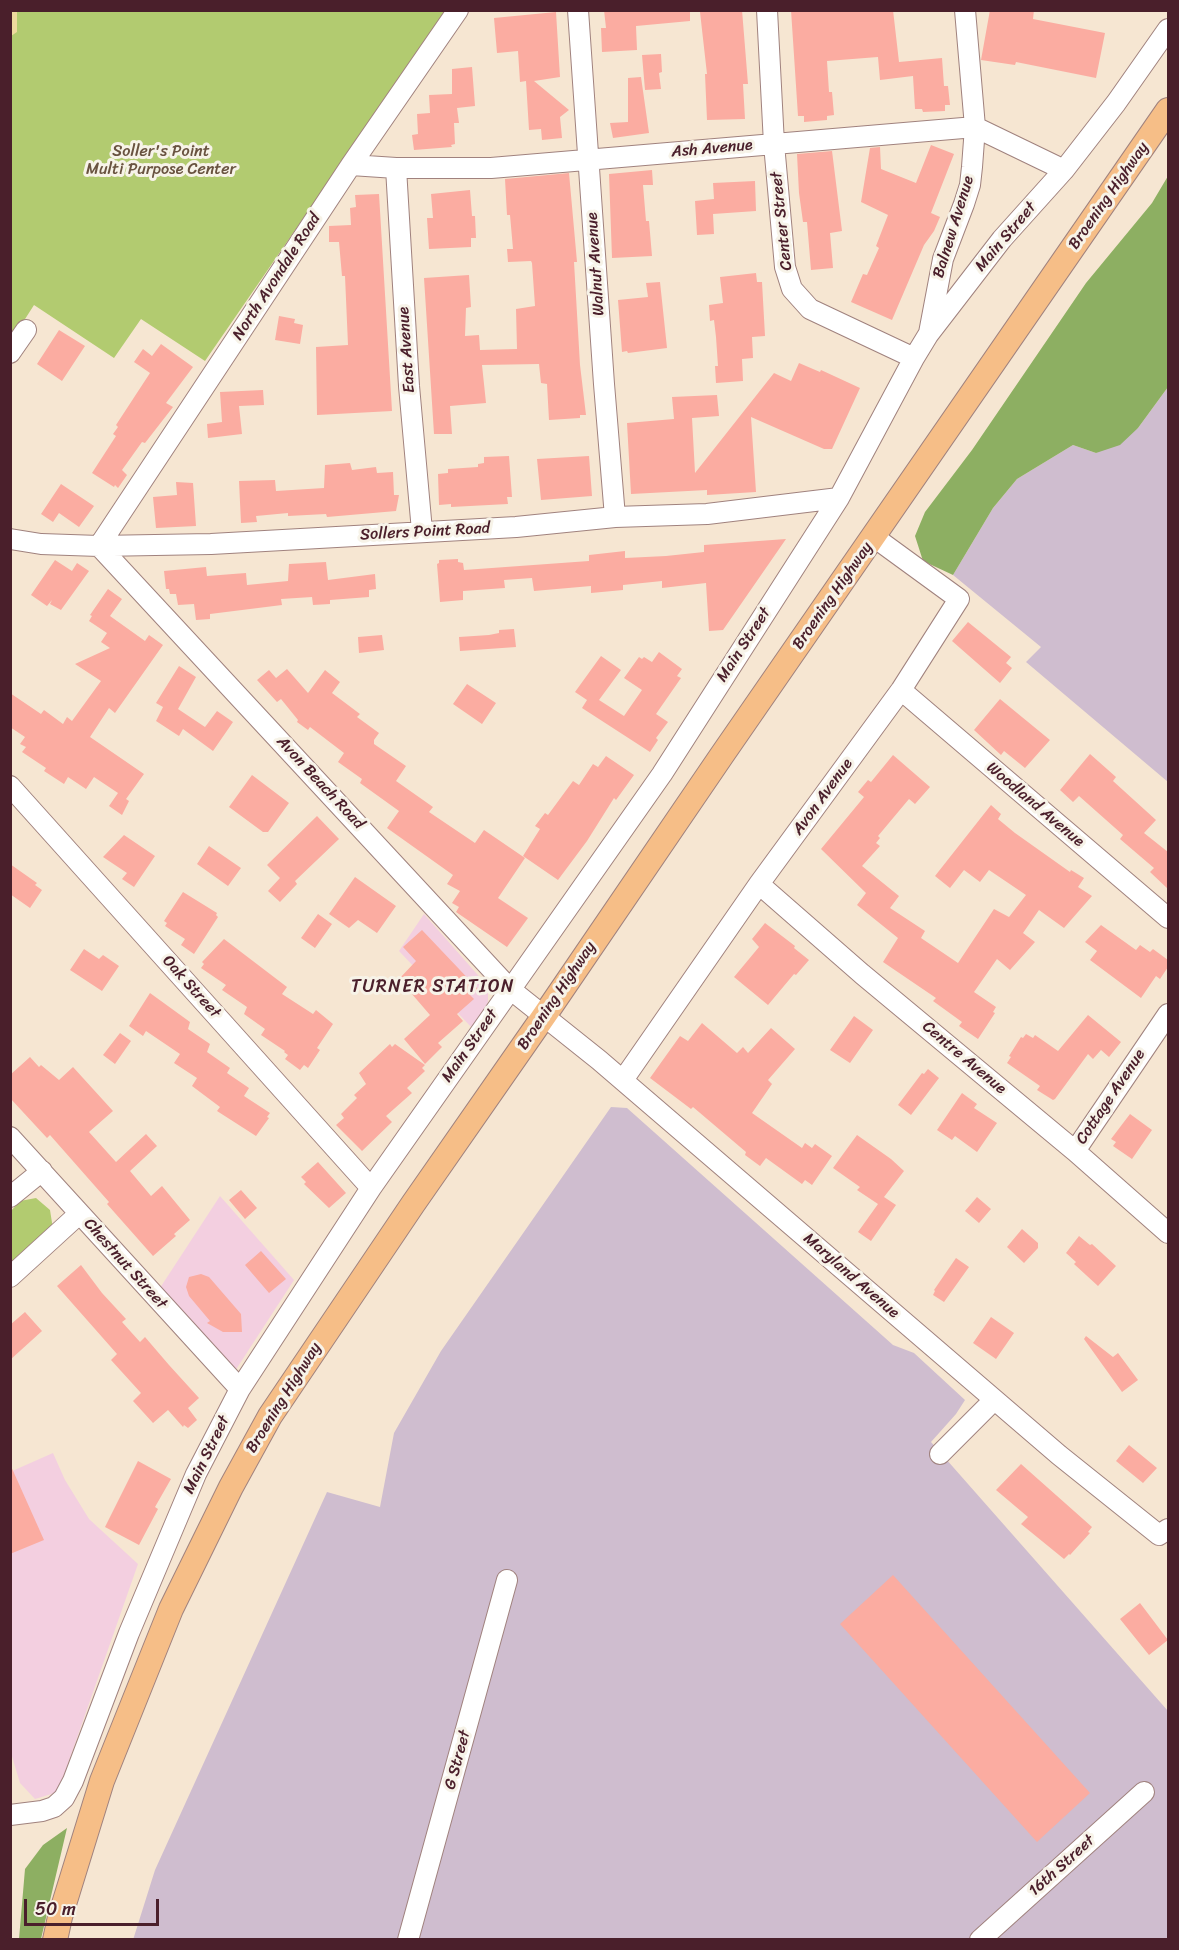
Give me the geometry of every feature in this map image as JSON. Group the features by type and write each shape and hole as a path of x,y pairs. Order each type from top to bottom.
{"main road":[{"name":"Broening Highway","path":"55,1940 102,1781 130,1708 171,1609 231,1486 270,1416 413,1204 1168,111"}],"street":[{"name":"North Avondale Road","path":"99,546 351,165 458,10"},
{"name":"Walnut Avenue","path":"578,10 615,517"},
{"name":"Center Street","path":"767,10 774,144 785,267 792,289 810,309 914,357"},
{"name":"Balnew Avenue","path":"928,335 943,259 970,185 975,127 965,10"},
{"name":"Main Street","path":"10,1815 42,1811 54,1807 64,1798 73,1781 129,1633 196,1474 240,1389 371,1188 662,774 838,498 928,335 1002,239 1064,170 1116,103 1168,29"},
{"name":"Ash Avenue","path":"351,165 396,168 491,168 975,127"},
{"path":"975,127 1064,170"},
{"name":"East Avenue","path":"396,168 409,386 422,531"},
{"path":"10,353 27,330"},
{"name":"Sollers Point Road","path":"10,539 41,544 99,546 211,544 516,527 615,517 707,514 838,498"},
{"name":"Avon Avenue","path":"623,1080 759,884 902,690 959,599 874,537"},
{"name":"Avon Beach Road","path":"99,546 510,989 544,1016"},
{"name":"Woodland Avenue","path":"902,690 1168,918"},
{"name":"Oak Street","path":"10,786 371,1188"},
{"name":"Centre Avenue","path":"759,884 862,974 1075,1151 1168,1233"},
{"name":"Cottage Avenue","path":"1075,1151 1168,1014"},
{"name":"Maryland Avenue","path":"544,1016 623,1080 1059,1455 1164,1532"},
{"name":"Chestnut Street","path":"10,1137 240,1389"},
{"path":"10,1197 42,1171"},
{"path":"10,1277 79,1214"},
{"path":"940,1454 994,1400"},
{"name":"G Street","path":"408,1940 507,1580"},
{"name":"16th Street","path":"980,1940 1144,1792"}],"shaded area":[{"path":"1168,387 1168,782 1026,662 1041,647 953,575 993,508 1017,479 1073,445 1096,453 1138,428"},
{"path":"424,914 484,982 488,992 488,1002 473,1029 399,951"},
{"path":"611,1107 627,1108 893,1345 914,1353 965,1400 956,1414 931,1442 1168,1711 1168,1939 133,1940 155,1870 327,1492 380,1507 394,1433 441,1351"},
{"path":"220,1196 294,1280 235,1371 158,1291"},
{"path":"53,1453 65,1480 89,1519 138,1564 58,1792 35,1799 20,1783 11,1753 10,1472"}],"green space":[{"name":"Soller's Point Multi Purpose Center","path":"11,11 446,11 205,361 141,319 114,358 34,305 11,341"},
{"path":"1168,176 1168,387 1138,428 1120,445 1096,453 1073,445 1017,479 993,508 953,575 923,561 915,536 925,512 972,450 1086,283 1152,203"},
{"path":"36,1198 50,1210 53,1229 11,1267 11,1211 20,1201"},
{"path":"67,1828 41,1939 19,1939 25,1869 43,1845"}],"sand":[{"path":"11,10 17,11 17,32 11,36"}],"building":[{"path":"604,10 690,10 690,21 636,26 637,50 602,52 601,28 606,28"},
{"path":"742,10 748,84 743,84 745,119 707,120 705,74 707,74 700,12"},
{"path":"791,10 893,10 899,62 942,58 944,86 948,86 950,105 945,105 945,111 923,112 922,109 915,109 913,76 880,80 878,57 827,61 829,92 832,92 834,115 827,116 827,120 804,122 804,116 798,116"},
{"path":"990,10 1034,10 1033,19 1105,33 1096,78 1016,62 1015,65 981,60"},
{"path":"556,12 560,77 534,81 569,110 560,117 562,138 542,140 541,129 529,130 526,81 520,82 518,51 497,53 494,18"},
{"path":"661,54 662,72 659,73 661,89 645,90 642,55"},
{"path":"472,67 475,106 457,108 459,123 454,123 455,144 451,145 452,147 414,150 412,135 418,134 417,114 430,113 429,95 452,94 452,69"},
{"path":"641,77 649,133 613,138 610,123 628,122 628,78"},
{"path":"931,145 954,154 931,213 940,217 924,245 892,320 851,302 863,274 867,275 879,248 876,246 888,215 861,202 870,148 880,147 881,169 916,183"},
{"path":"832,151 842,231 830,233 833,268 811,270 807,222 803,222 799,193 797,154"},
{"path":"652,170 653,185 643,185 652,256 612,258 609,174"},
{"path":"569,173 577,262 574,262 580,365 586,415 580,415 580,418 549,420 547,384 541,383 539,364 482,365 486,403 450,406 452,434 434,434 424,278 469,275 471,307 466,308 465,336 479,335 480,350 517,349 516,309 535,306 532,263 531,261 508,262 507,249 513,249 510,215 507,215 505,179"},
{"path":"755,181 756,211 713,214 714,234 697,235 695,201 714,199 713,183"},
{"path":"470,190 476,238 471,238 471,247 429,249 427,218 433,218 431,194"},
{"path":"379,194 392,411 317,415 316,347 348,345 345,276 342,276 339,242 329,242 329,226 351,225 350,208 356,207 355,195"},
{"path":"756,273 757,282 762,282 765,336 752,337 753,358 742,359 743,381 716,383 715,366 718,366 716,337 714,320 710,321 709,305 723,303 720,277"},
{"path":"660,282 667,348 622,352 618,300 648,297 646,283"},
{"path":"279,316 295,319 294,323 303,325 300,344 275,340"},
{"path":"59,330 85,346 62,381 37,364"},
{"path":"161,344 193,367 166,403 173,407 145,443 142,442 122,470 127,475 118,488 115,485 114,487 92,473 116,436 113,434 118,427 116,425 150,373 134,362 143,349 152,356"},
{"path":"799,363 820,372 821,370 860,388 832,449 824,449 751,417 756,492 707,495 707,490 631,494 627,423 674,419 672,397 717,395 719,416 692,418 695,473 774,373 791,381"},
{"path":"263,390 264,405 239,406 242,434 208,438 207,424 222,422 220,392"},
{"path":"509,456 512,497 507,497 508,504 451,507 451,504 439,505 438,474 448,473 448,469 478,467 478,464 484,463 484,457"},
{"path":"589,456 592,496 541,500 537,459"},
{"path":"350,463 352,470 376,467 377,473 393,472 394,495 399,495 396,511 327,517 326,514 288,516 288,513 256,516 257,522 241,523 239,481 275,480 276,491 324,488 325,465"},
{"path":"176,482 193,483 196,526 156,528 153,497 177,495"},
{"path":"61,484 94,506 79,527 59,513 53,522 41,514"},
{"path":"786,539 723,630 709,631 706,583 662,588 662,581 623,585 623,590 591,593 591,586 534,591 532,578 504,580 505,588 463,591 463,600 440,602 437,564 439,560 458,559 458,562 463,563 464,570 589,561 589,555 625,551 625,558 666,556 704,552 704,545"},
{"path":"55,560 72,571 77,563 89,571 61,610 50,604 52,600 47,606 31,595"},
{"path":"326,562 328,580 375,574 376,589 369,590 369,597 330,600 330,604 313,605 312,597 281,599 282,605 210,614 210,619 196,620 194,604 178,605 176,594 170,594 169,589 166,589 164,571 206,567 207,576 246,573 247,585 288,581 289,564"},
{"path":"108,589 122,599 110,616 145,641 149,635 163,645 115,713 109,708 90,737 144,774 126,799 129,801 122,815 109,806 118,793 94,777 86,789 68,777 64,784 44,771 46,768 22,752 26,747 20,744 25,737 10,727 10,693 41,714 44,710 63,724 67,717 72,721 101,681 75,664 110,648 101,642 107,633 89,621 92,616 90,615"},
{"path":"968,622 1011,657 1006,663 1012,668 1000,683 952,641"},
{"path":"514,629 516,647 460,651 459,637 489,635 499,633 499,630"},
{"path":"382,635 384,650 359,653 358,637"},
{"path":"659,652 682,669 677,676 681,678 656,714 668,722 656,738 658,740 650,752 582,708 587,700 575,692 601,656 621,670 599,700 624,716 642,690 624,678 639,657 652,662"},
{"path":"179,666 196,677 178,709 205,727 217,711 233,722 213,751 183,729 179,736 156,721 163,707 156,703"},
{"path":"287,669 308,693 325,670 340,682 332,693 360,714 357,717 379,733 374,744 406,766 396,781 433,807 429,812 475,843 484,830 525,858 498,898 528,918 507,947 456,912 459,907 452,903 460,891 447,884 453,875 387,828 399,811 360,783 362,779 338,762 344,753 310,727 308,730 297,722 298,720 281,699 277,702 257,680 269,670 276,678"},
{"path":"467,684 496,703 482,724 453,704"},
{"path":"1000,699 1050,740 1025,768 1004,751 1001,755 974,730"},
{"path":"1090,754 1116,777 1113,781 1156,820 1144,833 1168,852 1168,889 1150,872 1154,868 1120,839 1123,835 1079,796 1073,802 1060,790"},
{"path":"893,755 930,787 915,804 909,799 878,836 880,838 876,843 880,846 862,866 899,896 890,908 925,931 921,938 958,963 994,909 1009,917 1026,895 989,870 980,882 964,870 950,888 935,876 991,805 1001,814 998,819 1015,833 1070,872 1071,870 1084,878 1078,887 1092,896 1064,928 1039,910 1023,933 1035,942 1010,970 997,959 974,992 996,1007 993,1012 995,1013 978,1039 959,1026 962,1022 933,1001 936,998 883,962 898,938 857,905 866,893 821,849 864,797 858,792 868,780 871,782"},
{"path":"606,756 634,775 616,800 614,798 587,841 558,880 523,856 540,829 535,826 545,813 548,815 573,781 579,785 593,764 598,767"},
{"path":"252,775 289,803 268,832 263,832 229,807"},
{"path":"317,816 339,839 295,881 297,884 280,902 268,891 280,878 267,865"},
{"path":"124,835 155,856 134,887 122,879 127,873 103,857"},
{"path":"209,846 241,868 228,886 197,864"},
{"path":"10,864 37,883 35,885 42,890 30,908 10,894"},
{"path":"355,877 396,906 377,933 358,920 349,928 329,914"},
{"path":"183,892 217,913 218,917 194,954 181,945 185,939 165,926 167,923 164,921"},
{"path":"318,914 332,924 315,948 301,938"},
{"path":"765,923 809,960 768,1005 734,977 759,947 752,939"},
{"path":"1101,925 1136,950 1140,945 1150,952 1153,949 1168,960 1168,967 1160,979 1156,976 1141,998 1090,960 1097,951 1085,942"},
{"path":"422,930 478,989 470,995 474,999 457,1014 463,1021 438,1043 442,1047 425,1064 404,1039 430,1015 399,979 416,961 403,947"},
{"path":"224,939 287,987 282,994 313,1014 316,1010 333,1024 317,1048 320,1050 308,1068 304,1065 300,1070 285,1059 288,1055 285,1051 261,1035 265,1029 244,1014 247,1007 222,990 226,985 201,968 204,964 202,962"},
{"path":"84,949 99,959 103,955 119,966 102,991 70,970"},
{"path":"150,993 190,1022 188,1029 210,1044 207,1052 230,1068 227,1073 249,1088 244,1096 270,1113 256,1136 217,1111 220,1107 192,1086 197,1078 174,1063 180,1054 146,1031 143,1036 129,1026"},
{"path":"1088,1015 1121,1042 1109,1057 1101,1050 1093,1059 1088,1054 1055,1099 1037,1090 1040,1086 1007,1063 1021,1037 1023,1038 1026,1034 1033,1038 1035,1035 1058,1051"},
{"path":"854,1016 873,1030 850,1063 830,1050"},
{"path":"702,1023 737,1053 743,1047 748,1053 771,1028 795,1049 768,1080 772,1084 752,1113 802,1148 805,1143 812,1148 815,1144 832,1156 812,1185 805,1180 802,1184 766,1158 760,1166 693,1107 691,1109 650,1078 680,1036 688,1041"},
{"path":"120,1033 131,1041 115,1064 103,1055"},
{"path":"390,1044 392,1047 395,1044 425,1065 422,1068 425,1071 407,1088 412,1093 386,1116 392,1122 362,1151 336,1125 344,1118 341,1114 357,1098 354,1095 366,1084 359,1073"},
{"path":"30,1057 39,1067 41,1065 59,1080 73,1067 113,1111 89,1132 116,1162 146,1134 157,1146 130,1171 151,1196 162,1186 190,1220 153,1256 50,1135 47,1138 10,1098 10,1075"},
{"path":"928,1069 939,1078 911,1115 898,1105 922,1073 924,1074"},
{"path":"962,1093 977,1104 974,1108 997,1123 977,1152 955,1136 952,1140 937,1130"},
{"path":"1130,1114 1152,1130 1132,1159 1113,1146 1116,1142 1111,1139"},
{"path":"857,1135 904,1171 884,1197 896,1205 871,1241 858,1232 878,1204 857,1190 860,1187 833,1168"},
{"path":"318,1162 346,1193 329,1208 304,1184 306,1182 301,1177"},
{"path":"241,1190 257,1208 245,1219 229,1200"},
{"path":"977,1197 991,1209 979,1223 965,1211"},
{"path":"1022,1229 1038,1243 1038,1248 1024,1263 1007,1247"},
{"path":"1079,1236 1090,1245 1092,1244 1116,1266 1098,1286 1074,1264 1076,1262 1066,1253"},
{"path":"261,1251 286,1279 269,1293 245,1265"},
{"path":"956,1258 969,1267 944,1302 933,1295 934,1290"},
{"path":"81,1265 126,1319 122,1322 140,1342 145,1337 199,1398 188,1408 197,1420 188,1428 184,1425 183,1427 168,1410 153,1423 133,1401 141,1393 111,1360 117,1354 57,1286"},
{"path":"201,1274 209,1277 241,1314 242,1332 223,1332 207,1323 210,1321 189,1296 186,1287 189,1277"},
{"path":"25,1312 42,1331 10,1360 10,1325"},
{"path":"991,1317 1014,1333 996,1359 973,1343"},
{"path":"1086,1336 1113,1357 1118,1353 1138,1380 1122,1392 1084,1339"},
{"path":"1129,1445 1157,1468 1143,1483 1116,1461"},
{"path":"138,1461 171,1479 155,1507 158,1509 139,1545 105,1527"},
{"path":"10,1464 44,1540 10,1554"},
{"path":"1021,1464 1092,1527 1088,1532 1090,1533 1064,1559 1021,1524 1028,1517 996,1490"},
{"path":"893,1575 1090,1793 1037,1842 840,1624"},
{"path":"1140,1603 1168,1640 1149,1655 1120,1619"}],"district":[{"name":"TURNER STATION","path":"433,987"}]}
